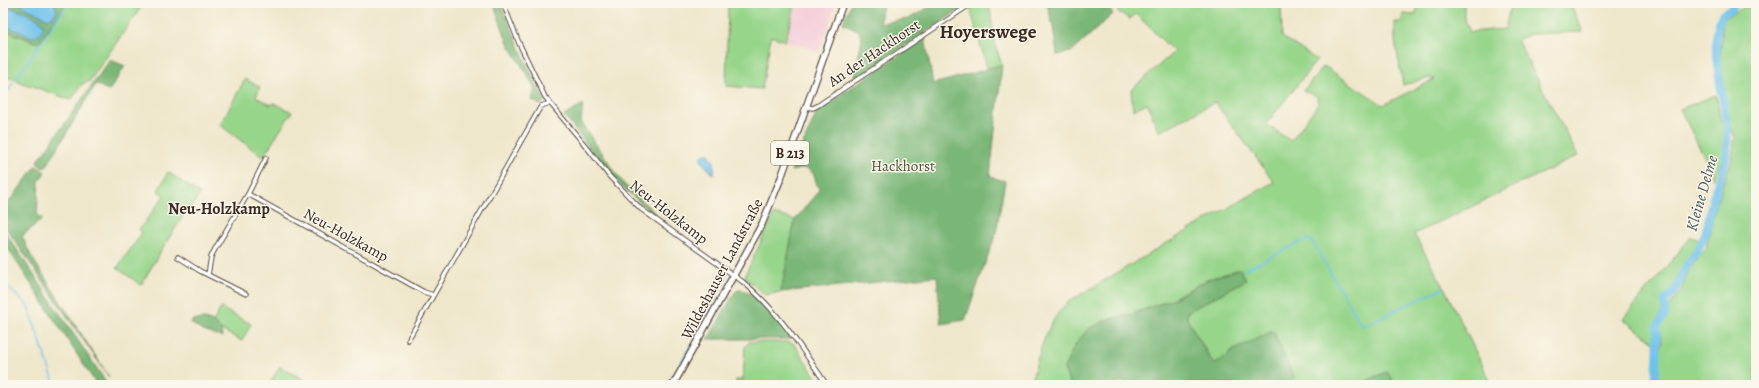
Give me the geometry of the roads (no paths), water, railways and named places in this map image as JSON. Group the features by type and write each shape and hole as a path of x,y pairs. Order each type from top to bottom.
{"main road":[{"name":"Wildeshauser Landstraße","path":"673,385 762,224 781,178 843,3"},
{"path":"1698,3 1724,3"}],"street":[{"name":"Neu-Holzkamp","path":"503,3 536,80 550,103 609,176 641,209 759,295 774,312 827,385"},
{"name":"An der Hackhorst","path":"806,107 813,108 968,6 977,3"},
{"path":"408,340 540,106 550,103"},
{"path":"208,275 213,253 248,194 266,158"},
{"name":"Neu-Holzkamp","path":"248,194 424,292 433,295"},
{"path":"178,257 208,275 246,294"}],"water":[{"path":"21,3 54,3 57,10 54,16 48,19 24,7"},
{"path":"10,7 40,20 44,26 39,34 31,37 3,25 3,11"},
{"path":"708,153 714,161 714,174 702,162 701,158 703,155"}],"waterway":[{"path":"15,80 68,3"},
{"name":"Kleine Delme","path":"1653,385 1657,366 1657,327 1665,315 1665,300 1675,290 1684,270 1701,244 1707,229 1712,201 1724,169 1728,136 1717,66 1717,32 1722,15 1732,9 1735,3"},
{"path":"3,98 13,83"},
{"path":"1244,270 1305,240 1311,240 1362,326 1443,288"},
{"path":"694,339 727,277"},
{"path":"3,283 28,306 55,385"},
{"path":"679,365 692,343"},
{"path":"668,385 677,369"}],"district":[{"name":"Hoyerswege","path":"988,31"},
{"name":"Neu-Holzkamp","path":"219,208"}],"park label":[{"name":"Hackhorst","path":"903,166"}]}
